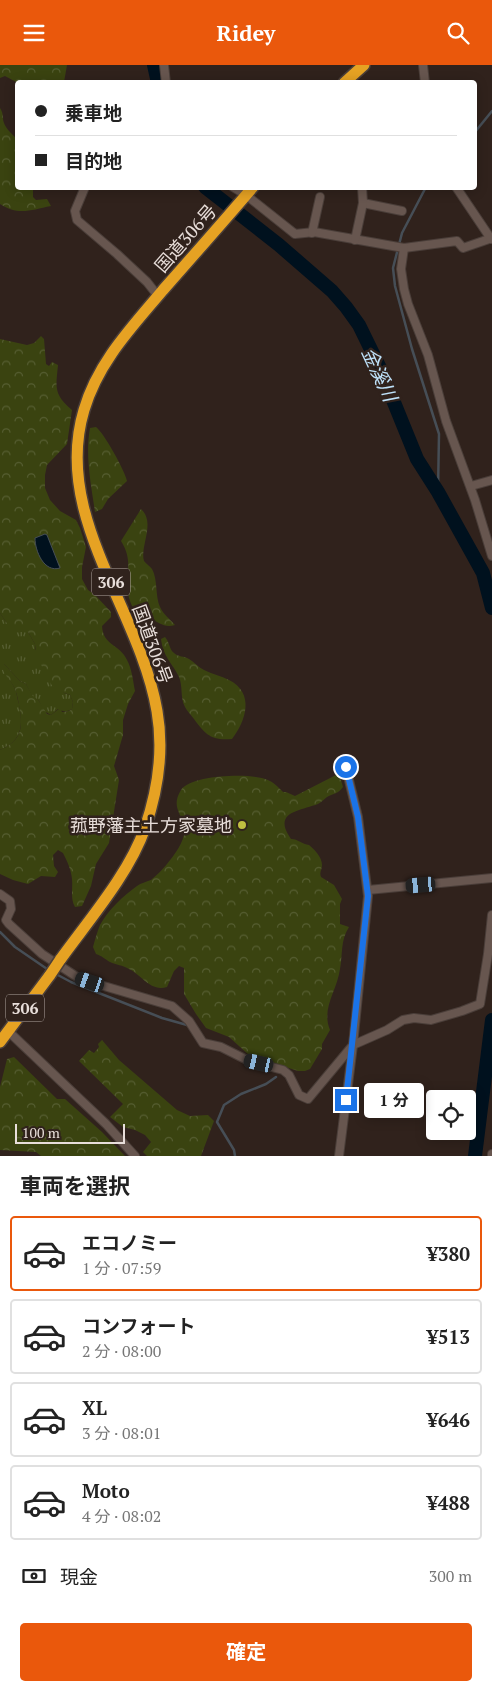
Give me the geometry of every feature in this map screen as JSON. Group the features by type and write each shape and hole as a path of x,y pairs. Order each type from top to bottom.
{"highway":[{"path":"347,80 364,65"},
{"name":"国道306号","path":"0,1041 50,975 122,873 138,844 152,808 159,772 160,735 154,696 133,636 86,519 78,483 77,458 80,422 90,391 98,374 123,337 246,195"}],"street":[{"path":"164,65 166,80"},
{"path":"422,65 424,80"},
{"path":"84,190 75,211 77,220 147,282 158,296"},
{"path":"355,240 363,203 362,190"},
{"path":"246,195 295,234 312,233 399,248 458,241 463,248 491,239 458,190"},
{"path":"312,233 320,197"},
{"path":"363,203 402,211"},
{"path":"399,248 404,289 408,304 428,355 451,437 471,486 492,556"},
{"path":"471,486 492,481"},
{"path":"339,1156 353,1045 368,890 358,817 346,767"},
{"path":"368,890 492,878"},
{"path":"0,894 10,901 10,909 6,920 8,925 23,935 42,954 64,969 86,981 172,1007 189,1021 203,1043 221,1047 249,1061 283,1070 289,1075 302,1097 308,1099 353,1045 402,1020 431,1019 478,1006 481,1002 492,915"},
{"path":"8,1031 106,1124 135,1156"}],"green space":[{"path":"0,65 67,65 64,80 15,81 5,76 0,78"},
{"path":"0,108 5,125 15,137 15,190 33,190 33,197 36,200 47,199 51,206 19,211 0,204"},
{"path":"41,336 44,339 46,364 49,366 52,362 58,365 57,390 72,410 67,444 47,465 45,488 50,500 60,511 76,520 80,528 86,547 82,579 88,590 111,612 111,617 102,626 103,633 127,660 135,691 123,720 123,735 114,766 119,780 109,843 96,864 91,886 82,906 75,907 70,868 63,853 58,850 53,855 54,866 58,872 55,877 41,876 28,884 0,874 0,750 13,742 20,732 21,726 16,691 4,672 2,665 4,664 20,681 26,684 47,714 51,715 60,708 62,712 69,711 72,709 73,702 70,695 56,690 51,684 36,655 35,644 28,632 18,632 6,622 0,613 0,339 27,345 34,343"},
{"path":"96,427 114,453 127,481 108,499 102,509 95,512 88,449 90,428"},
{"path":"141,509 147,521 144,561 154,573 160,607 175,625 165,625 149,619 140,620 128,595 128,560 121,541"},
{"path":"0,613 6,622 28,632 35,644 35,649 64,693 70,695 73,702 72,709 62,711 58,709 51,715 44,711 39,701 32,696 26,684 20,681 4,664 7,675 16,692 21,726 13,742 0,750"},
{"path":"165,637 171,650 176,654 189,659 204,670 229,680 242,692 246,708 241,724 232,739 219,739 209,735 186,709 183,703 179,677 162,645 161,639"},
{"path":"336,775 341,780 343,787 339,791 318,804 290,814 286,818 285,823 286,830 291,839 309,845 319,856 322,862 321,877 334,885 342,899 340,904 340,924 349,927 343,942 338,977 328,1007 327,1014 330,1030 322,1044 322,1049 310,1069 298,1071 249,1055 229,1037 206,1028 184,994 184,968 179,966 174,971 167,987 161,988 151,985 127,968 110,962 96,954 93,947 100,925 107,914 132,890 140,884 151,880 164,868 180,846 184,836 184,826 177,801 181,790 187,785 208,778 257,777 270,781 283,792 295,796"},
{"path":"102,1040 119,1060 177,1110 190,1116 208,1115 214,1121 201,1156 147,1156 143,1152 151,1142 145,1135 123,1127 110,1117 123,1104 79,1061 89,1050 94,1053"},
{"path":"14,1057 57,1099 65,1099 102,1132 125,1156 41,1156 36,1152 0,1150 0,1087 7,1059"}],"water":[{"path":"45,534 60,568 54,569 49,567 39,555 35,538"}],"waterway":[{"name":"金溪川","path":"154,65 157,80"},
{"path":"477,130 492,111"},
{"name":"金溪川","path":"209,190 279,245 332,291 359,325 380,368 417,459 438,492 483,573 492,608"},
{"path":"424,190 402,233 393,268 395,286 412,349 439,434 438,492"},
{"path":"0,932 15,947 50,971"},
{"path":"54,973 71,982 162,1018 187,1025"},
{"name":"金溪川","path":"475,1156 492,1020"},
{"path":"235,1156 234,1150 217,1122 224,1105 241,1094 266,1084 276,1077"}],"place":[{"name":"菰野藩主土方家墓地","path":"242,825"}],"route":[{"path":"346,767 358,817 368,890 346,1100"}]}
